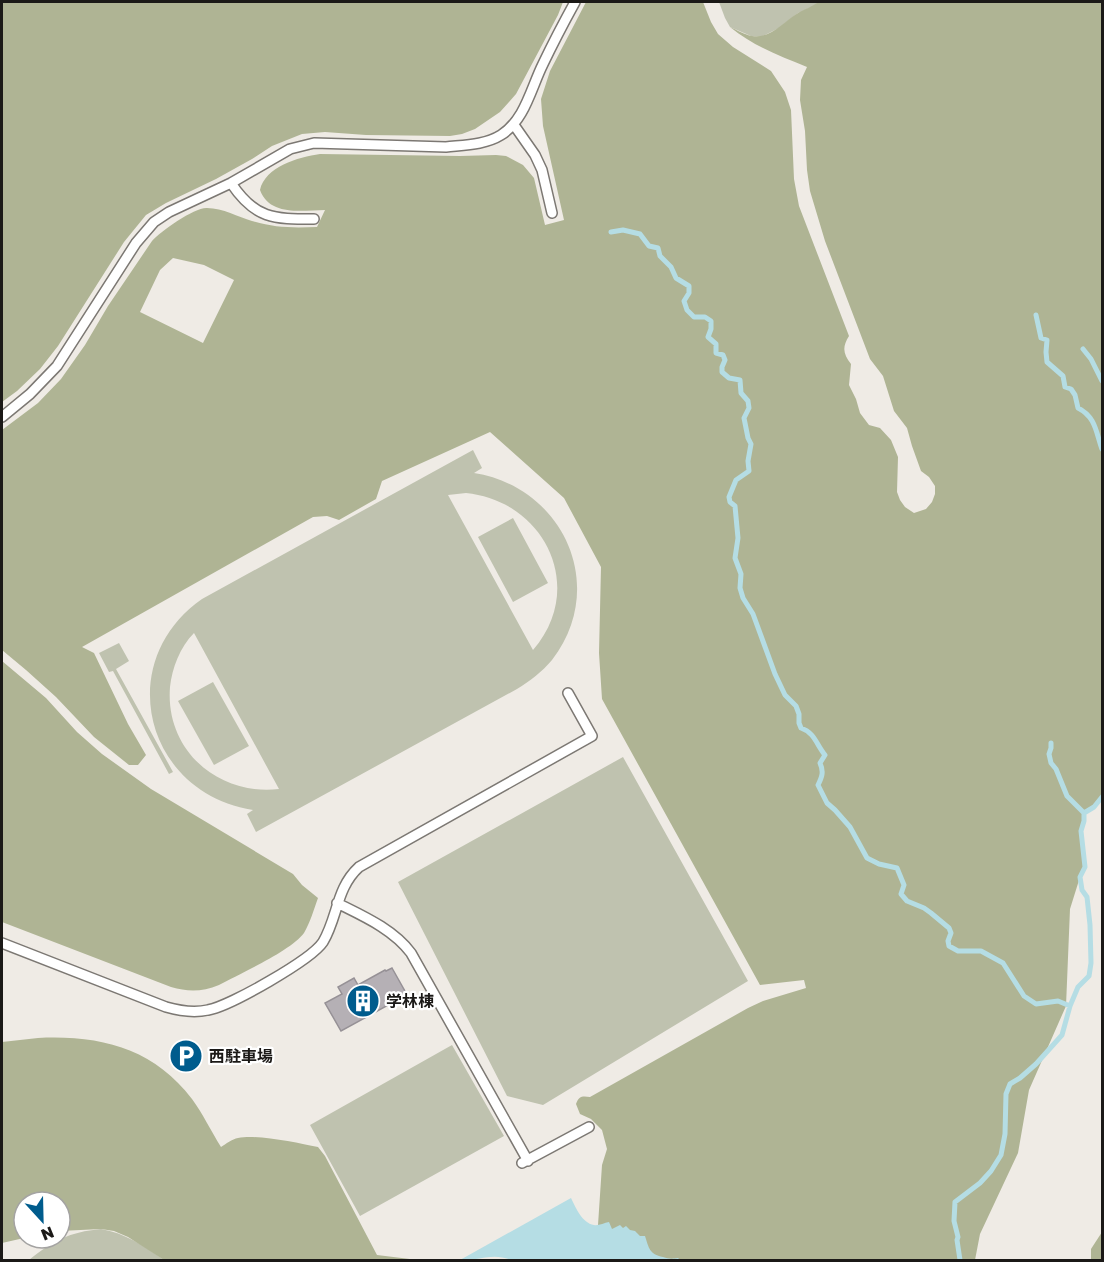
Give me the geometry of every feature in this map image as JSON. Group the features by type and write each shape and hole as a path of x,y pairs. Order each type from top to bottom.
{"lane":[{"path":"2,417 30,394 57,366 136,243 149,227 169,212 231,183 280,154 301,146 314,144 446,147 483,142 500,136 514,125 523,110 542,66 575,2"},
{"path":"514,125 535,155 542,170 552,213"},
{"path":"231,183 251,207 262,213 284,219 314,219"},
{"path":"2,943 166,1007 200,1011 215,1008 233,1000 311,954 323,940 347,880 359,867 592,736 568,693"},
{"path":"337,903 394,935 411,952 525,1162 589,1127"}],"green space":[{"path":"2,2 563,2 516,94 500,112 475,129 450,136 325,132 302,134 272,146 216,179 146,215 124,242 58,346 40,369 2,402"},
{"path":"586,2 703,2 718,34 733,47 771,71 785,92 791,110 794,179 799,206 849,336 844,350 851,364 849,385 860,413 869,425 880,428 891,440 898,457 897,492 905,507 914,513 926,509 932,502 935,486 921,471 907,428 894,411 883,376 870,359 825,241 810,191 807,170 805,131 800,100 801,80 807,67 757,45 730,27 749,35 765,35 818,2 1102,2 1102,797 1094,807 1084,813 1081,831 1085,867 1070,909 1066,1006 1029,1090 1018,1153 980,1234 975,1260 636,1260 597,1240 602,1165 607,1149 602,1130 591,1119 580,1114 576,1104 578,1099 590,1097 748,1008 806,988 804,980 760,985 602,699 599,653 601,567 564,498 490,432 382,481 376,499 339,520 327,516 313,517 82,647 94,653 128,724 146,755 138,765 129,765 94,737 56,697 2,650 2,430 38,403 61,379 152,241 187,215 207,208 225,211 268,225 317,227 325,210 297,211 279,208 271,205 260,190 268,175 275,169 302,158 320,154 506,156 523,165 534,178 545,225 564,220 543,126 541,99 550,71","holes":["173,258 204,265 234,280 203,343 140,312 160,270"]},
{"path":"719,2 818,2 798,13 779,28 763,36 751,36 730,27"},
{"path":"473,450 482,468 474,473 505,482 532,498 553,519 568,544 576,572 576,602 569,631 552,660 536,676 517,689 256,832 247,814 253,810 216,799 187,779 166,752 153,722 150,689 157,656 174,625 202,599","holes":["466,493 494,500 517,512 536,530 549,551 556,575 556,600 549,626 533,650 448,495","194,633 279,789 257,789 236,785 216,776 186,749 176,730 171,710 170,687 178,658"]},
{"path":"513,518 548,583 513,602 478,537"},
{"path":"119,643 129,661 116,669 173,772 169,774 113,671 109,672 99,653"},
{"path":"2,661 46,698 77,732 102,754 151,789 293,874 318,898 304,933 277,954 219,985 201,990 183,990 2,922"},
{"path":"213,682 249,746 214,765 178,701"},
{"path":"623,757 748,981 543,1105 507,1096 398,882"},
{"path":"38,1038 83,1039 124,1048 142,1056 177,1082 192,1099 221,1147 234,1139 256,1137 318,1147 325,1156 377,1255 418,1260 164,1260 128,1237 114,1231 101,1229 72,1230 72,1190 12,1190 12,1241 2,1243 2,1042"},
{"path":"452,1045 504,1136 360,1216 310,1125"},
{"path":"101,1229 110,1231 142,1245 164,1260 29,1260 43,1250 72,1250 72,1235"},
{"path":"1102,1232 1102,1260 1091,1260 1091,1249"}],"water":[{"path":"571,1198 580,1214 590,1224 609,1222 612,1229 620,1225 623,1228 626,1226 640,1236 645,1236 650,1250 658,1256 680,1260 511,1260 492,1257 460,1260"}],"building":[{"name":"学林棟","path":"392,968 406,993 341,1031 325,1003 342,994 338,987 354,978 358,985"}],"waterway":[{"path":"611,232 623,230 640,234 649,246 658,248 660,256 671,267 676,278 689,286 689,293 684,301 687,310 694,317 705,317 711,321 708,337 716,344 716,353 723,355 725,360 722,372 729,378 740,380 741,393 748,401 749,408 744,418 751,444 749,471 736,480 729,497 730,502 735,506 738,538 735,558 741,574 740,588 753,614 775,674 785,695 796,706 801,728 812,736 825,755 820,763 822,774 818,785 827,803 850,827 867,858 879,864 897,868 904,885 901,894 907,901 924,908 949,928 951,933 949,946 958,951 981,951 1003,963 1024,996 1036,1004 1058,1001 1070,1006"},
{"path":"1036,315 1041,338 1047,340 1047,362 1063,376 1065,387 1071,389 1075,395 1078,408 1092,421 1102,449"},
{"path":"1083,349 1102,381"},
{"path":"1051,743 1049,754 1051,763 1056,769 1067,796 1084,813"},
{"path":"960,1260 954,1221 955,1202 980,1183 1001,1155 1005,1134 1006,1094 1010,1084 1036,1064 1062,1035 1078,987 1089,976 1090,925 1087,897 1082,890 1080,877 1085,867 1081,831 1084,813 1094,807 1102,797"}],"place":[{"name":"学林棟","path":"363,1001"},
{"name":"西駐車場","path":"186,1056"}]}
